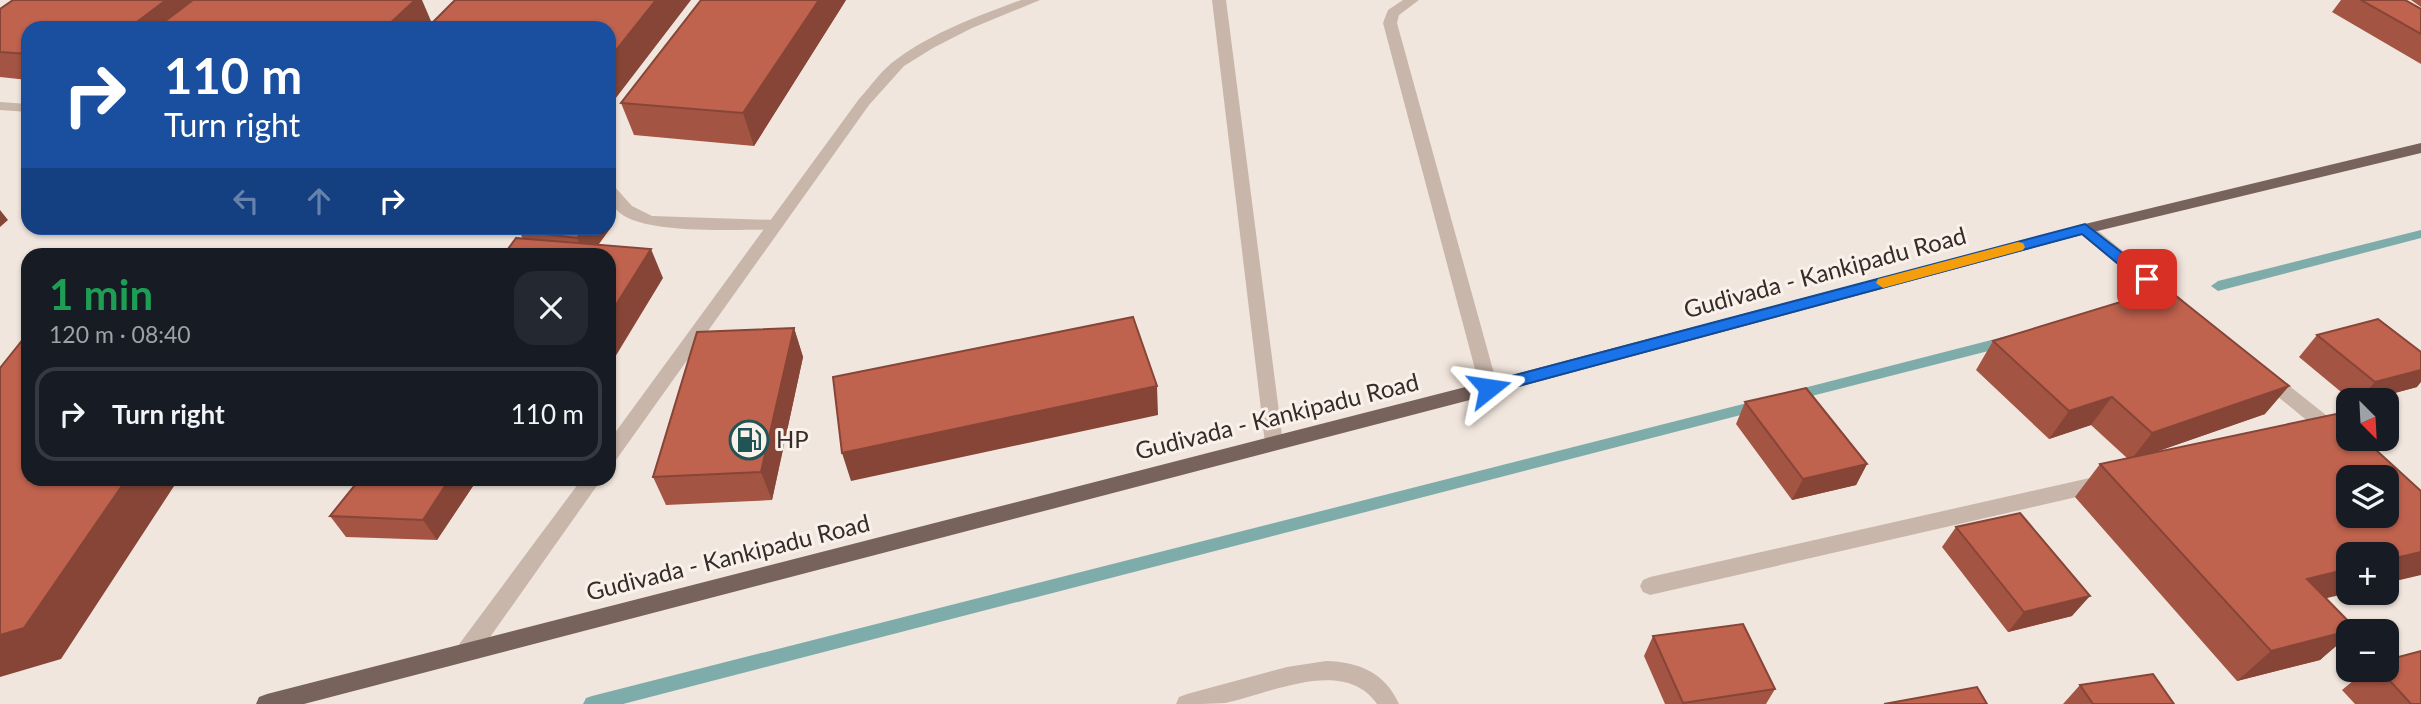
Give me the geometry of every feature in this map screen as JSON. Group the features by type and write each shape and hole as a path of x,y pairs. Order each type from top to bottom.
{"main road":[{"name":"Gudivada - Kankipadu Road","path":"267,704 1489,388 2085,229 2421,148"}],"street":[{"path":"616,445 864,102 899,63 967,25 1033,0"},
{"path":"1219,0 1274,443"},
{"path":"1412,0 1393,13 1390,23 1489,388"},
{"path":"0,106 21,108"},
{"path":"616,198 626,210 650,221 775,225"},
{"path":"2085,229 2192,317"},
{"path":"2257,369 2336,434"},
{"path":"2305,437 2332,431"},
{"path":"1650,586 2127,477"},
{"path":"468,650 587,486"},
{"path":"1187,704 1309,673 1342,671 1366,679 1384,693 1388,704"}],"building":[{"path":"13,0 166,0 138,21 21,21 21,54 0,52 0,9"},
{"path":"193,0 415,0 392,21 165,21"},
{"path":"455,0 656,0 616,50 616,21 434,21"},
{"path":"701,0 819,0 743,113 621,103"},
{"path":"2361,0 2405,0 2421,9 2421,34"},
{"path":"552,235 579,235 577,238"},
{"path":"516,238 651,249 616,305 616,248 509,248"},
{"path":"2166,288 2289,386 2152,433 2112,397 2069,411 1993,341"},
{"path":"1133,317 1157,386 842,453 833,377"},
{"path":"2378,319 2421,352 2421,370 2375,382 2317,335"},
{"path":"794,328 761,472 653,477 697,332"},
{"path":"21,342 21,486 122,486 24,628 0,635 0,368"},
{"path":"1806,388 1867,464 1803,479 1745,402"},
{"path":"2336,414 2336,452 2378,452 2392,465 2336,465 2336,528 2399,528 2399,471 2421,491 2421,552 2399,557 2399,542 2336,542 2336,572 2307,579 2346,619 2336,619 2336,634 2271,651 2100,464"},
{"path":"354,486 445,486 423,520 330,516"},
{"path":"2020,513 2090,596 2024,612 1956,527"},
{"path":"1743,624 1775,689 1683,703 1653,636"},
{"path":"2421,651 2421,704 2411,704 2391,682 2399,682 2399,657"},
{"path":"2153,674 2174,704 2093,704 2080,685"},
{"path":"1977,687 1987,704 1884,704"}],"waterway":[{"path":"2218,286 2421,234"},
{"path":"1792,396 2007,341"},
{"path":"592,704 1759,405"}],"slow traffic":[{"path":"1883,283 2018,247"}],"place":[{"name":"HP","path":"749,440"}],"route":[{"path":"1489,388 2085,229 2147,279"}]}
